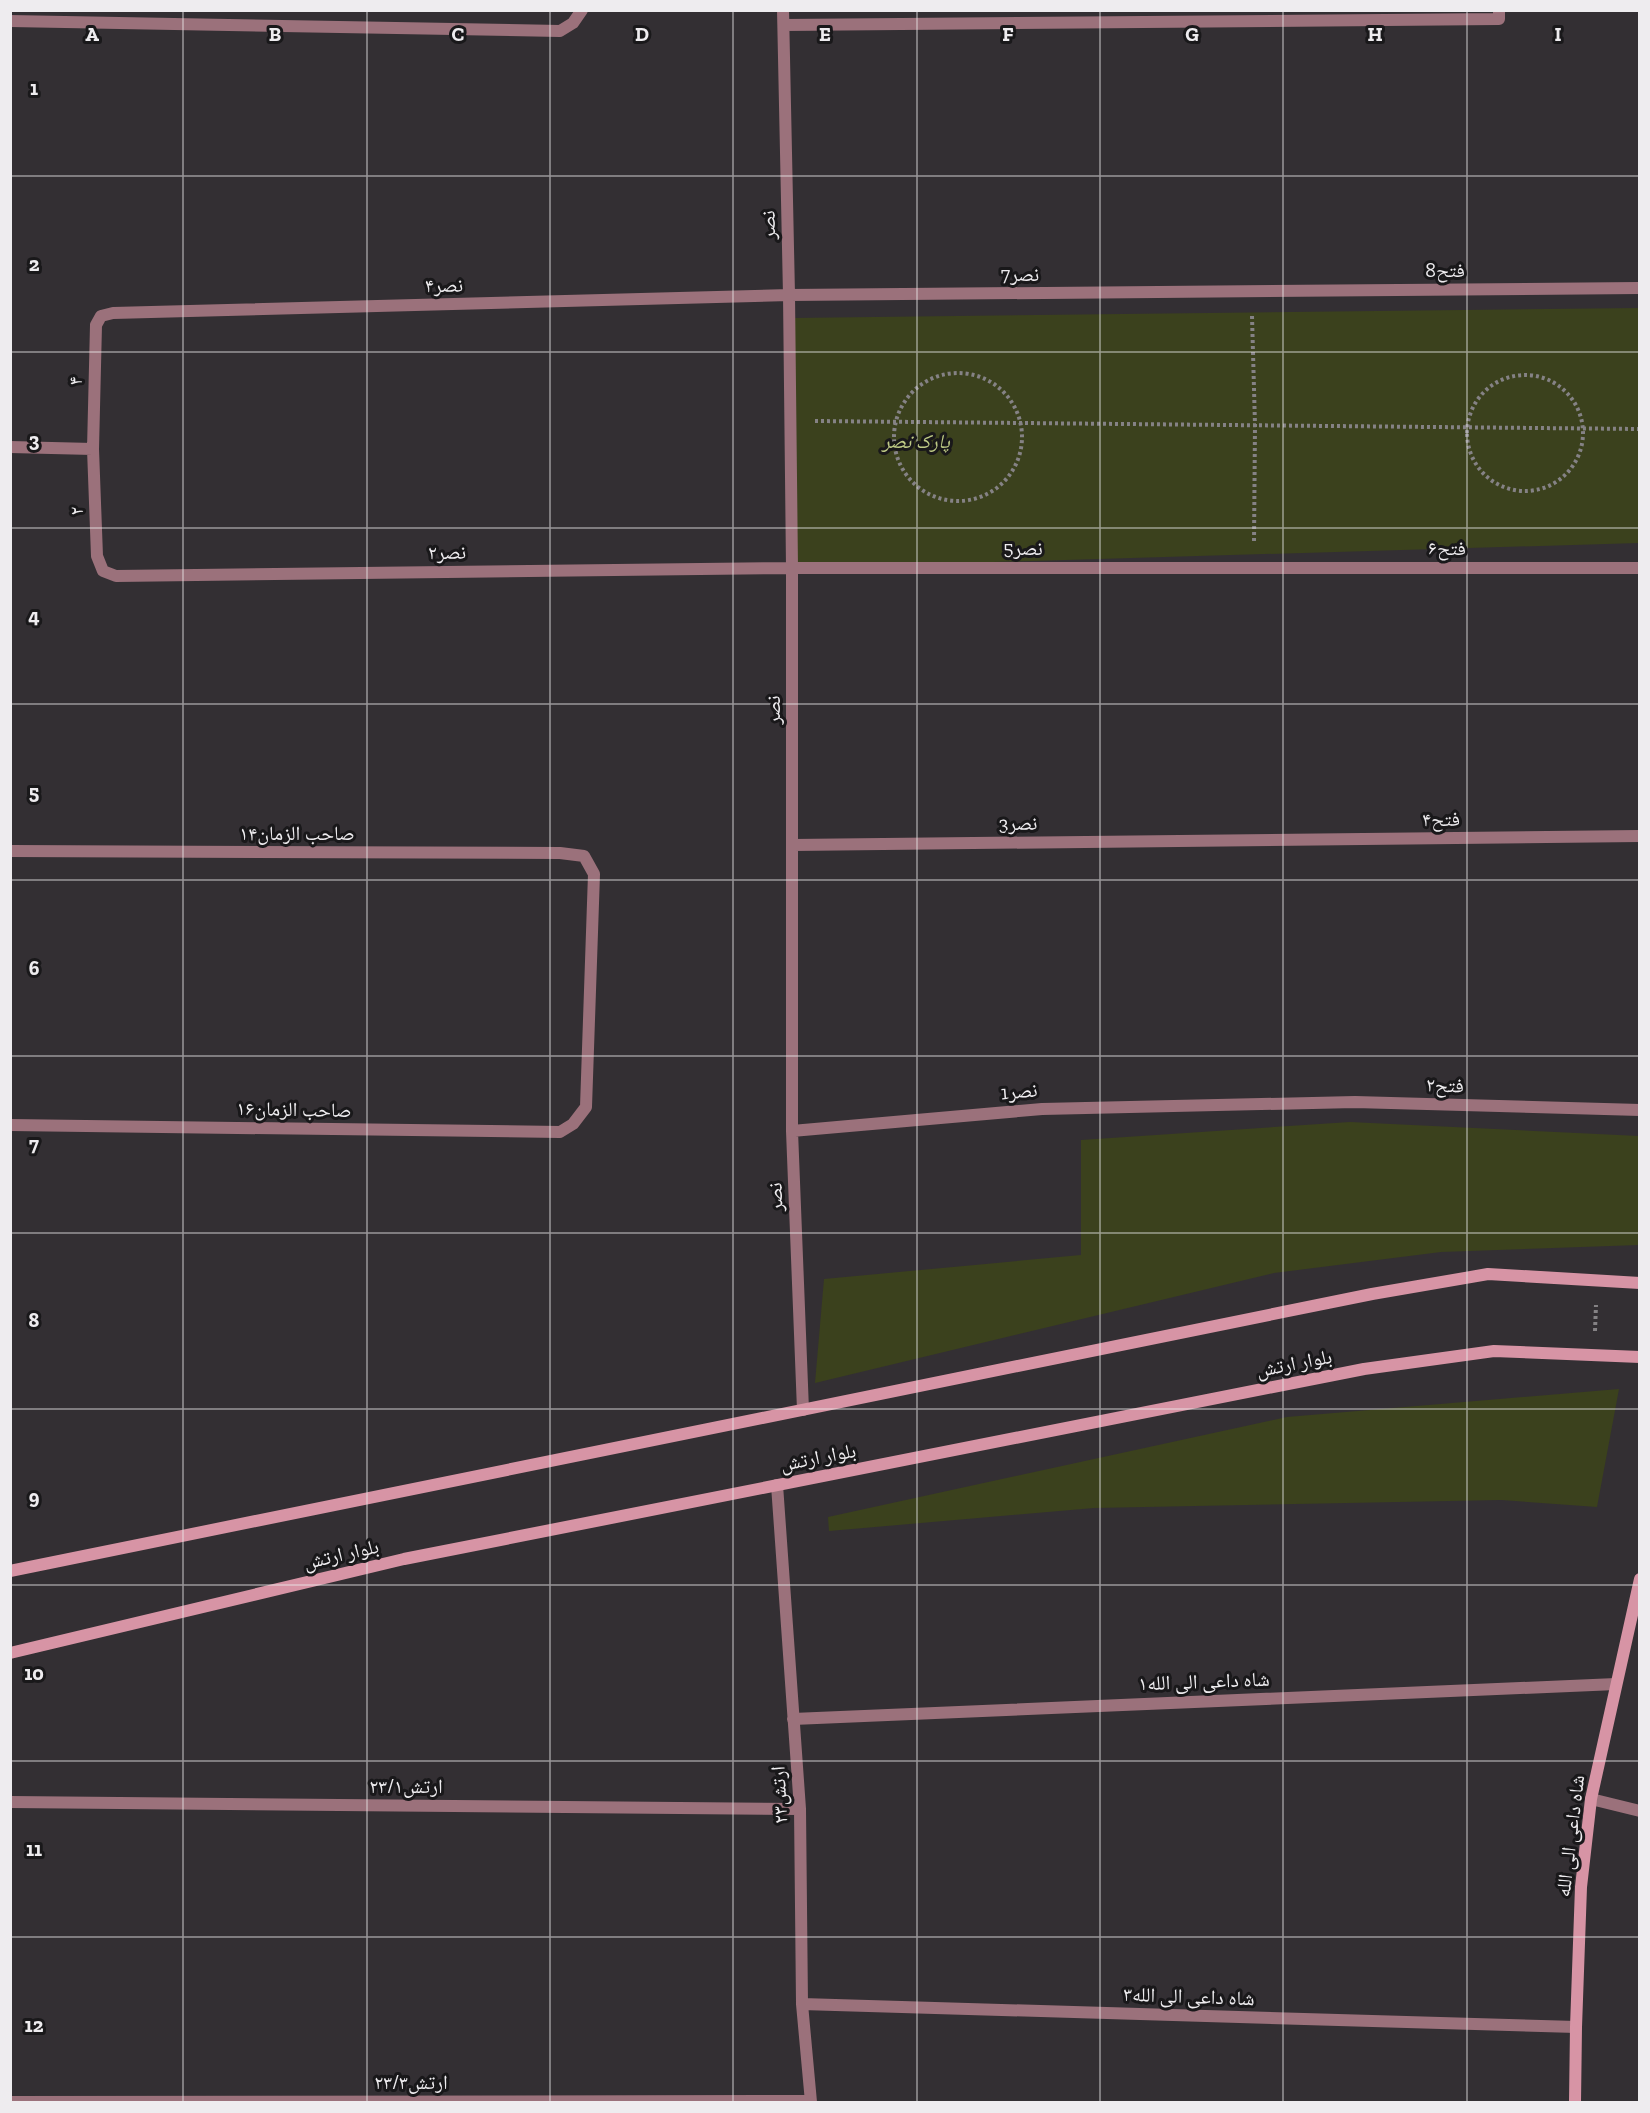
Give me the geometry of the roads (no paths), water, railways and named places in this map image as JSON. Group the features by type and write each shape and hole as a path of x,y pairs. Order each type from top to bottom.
{"main road":[{"path":"10,1571 1372,1294 1488,1274 1640,1283"},
{"name":"بلوار ارتش","path":"10,1653 404,1559 1364,1369 1494,1351 1640,1357"},
{"name":"شاه داعی الی الله","path":"1575,2103 1581,1887 1591,1799 1640,1579"}],"street":[{"path":"10,21 560,31 573,23 582,10"},
{"name":"نصر","path":"783,10 792,568 792,1131 803,1410"},
{"path":"783,25 1499,15"},
{"name":"8فتح","path":"1252,292 1640,288"},
{"name":"7نصر","path":"789,296 1252,292"},
{"name":"۴نصر","path":"101,316 113,313 789,296"},
{"name":"۴","path":"93,448 96,325 101,316"},
{"path":"10,447 93,448"},
{"name":"۲","path":"93,448 97,556 103,571"},
{"name":"5نصر","path":"792,568 1254,567"},
{"name":"۶فتح","path":"1254,567 1640,567"},
{"name":"نصر۲","path":"103,571 116,576 792,568"},
{"name":"فتح۴","path":"1244,840 1640,836"},
{"name":"3نصر","path":"793,845 1244,840"},
{"name":"صاحب الزمان۱۴","path":"10,851 548,853 584,856 594,874 587,1095 586,1107 573,1124"},
{"name":"۲فتح","path":"1249,1104 1355,1102 1640,1110"},
{"name":"1نصر","path":"792,1131 1042,1108 1249,1104"},
{"name":"صاحب الزمان۱۶","path":"10,1125 560,1132 573,1124"},
{"name":"ارتش۲۳","path":"777,1485 800,1809 802,2004 811,2102"},
{"name":"شاه داعی الی الله۱","path":"793,1719 1616,1684"},
{"path":"1591,1799 1640,1811"},
{"name":"۲۳/۱ارتش","path":"10,1802 800,1809"},
{"name":"شاه داعی الی الله۳","path":"802,2004 1576,2027"},
{"name":"۲۳/۳ارتش","path":"10,2102 811,2102"}],"park label":[{"name":"پارک نصر","path":"916,441"}]}
